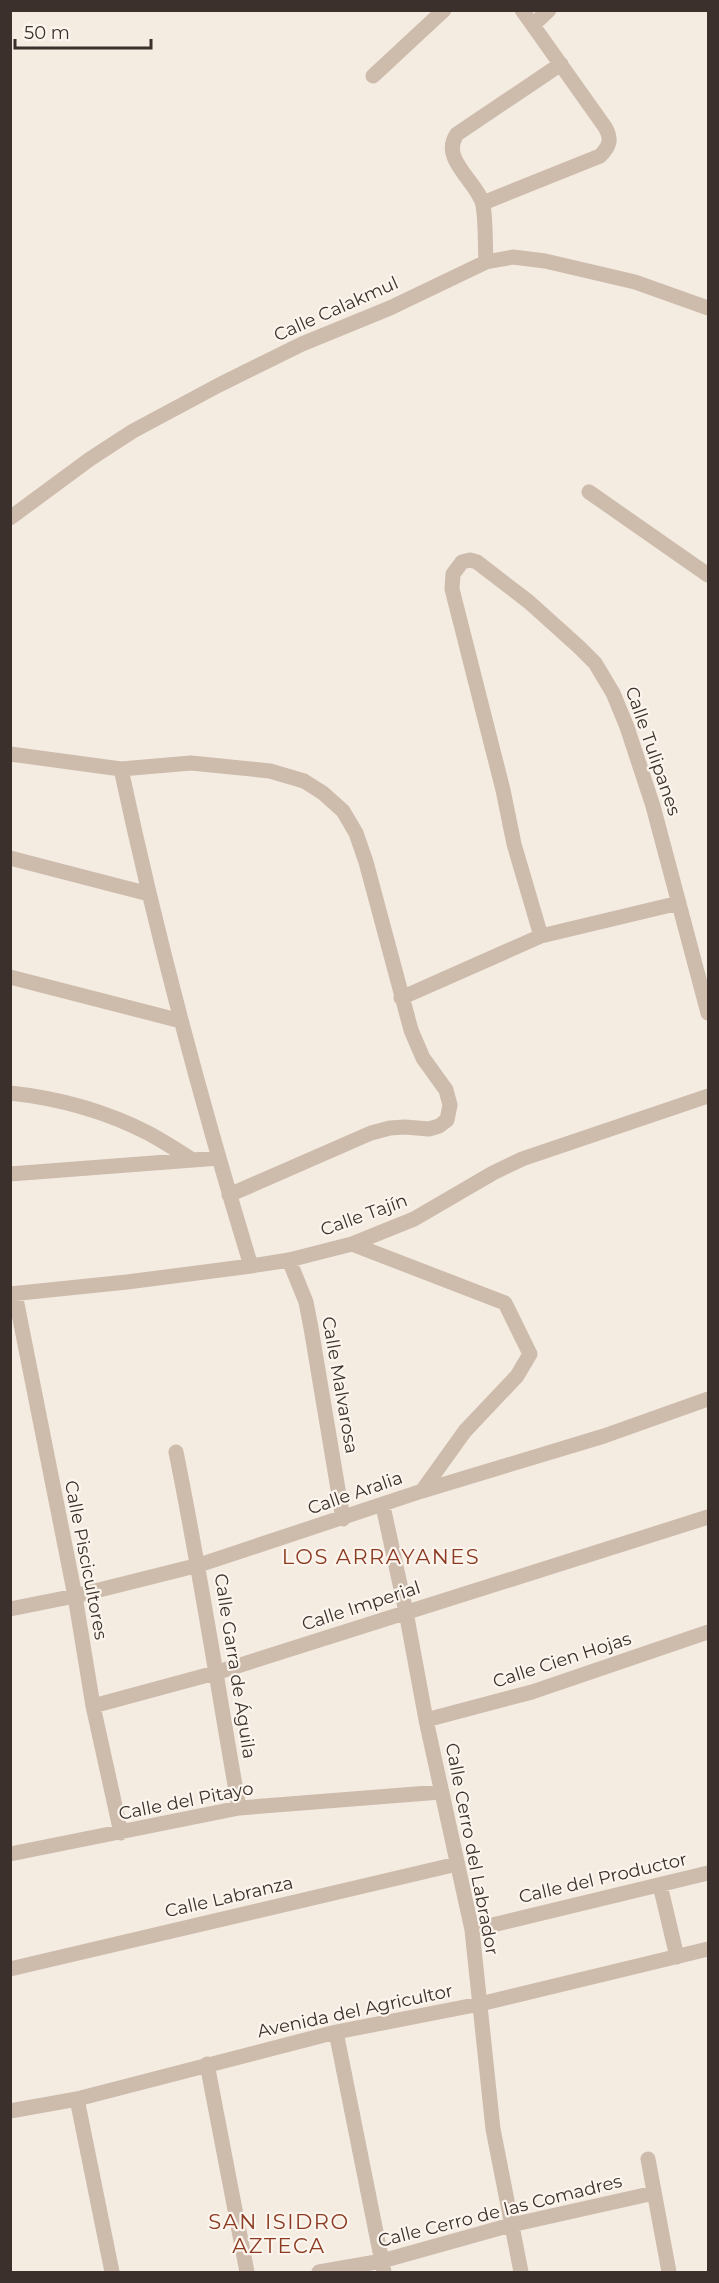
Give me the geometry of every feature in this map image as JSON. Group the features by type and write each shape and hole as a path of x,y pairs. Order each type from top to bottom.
{"street":[{"path":"373,76 444,10"},
{"path":"483,203 600,156 610,143 610,135 522,10"},
{"path":"532,25 549,10"},
{"path":"486,262 483,203 452,154 453,138 561,64"},
{"name":"Calle Calakmul","path":"10,518 90,459 133,431 209,390 302,344 390,308 486,262 513,257 545,261 635,282 708,308"},
{"path":"589,492 708,575"},
{"name":"Calle Tulipanes","path":"541,936 514,844 503,790 452,589 453,574 457,567 462,562 470,560 477,562 529,602 595,663 605,678 627,728 653,806 708,1013"},
{"path":"10,754 122,769 191,763 270,771 304,781 323,794 343,811 356,833 366,862 411,1030 423,1058 446,1090 450,1105 447,1120 429,1129 405,1127 370,1133 229,1195"},
{"path":"122,769 149,894 181,1021 251,1266"},
{"path":"10,858 149,894"},
{"path":"401,998 541,936 679,903"},
{"path":"10,977 181,1021"},
{"path":"10,1093 45,1097 95,1111 147,1132 191,1159"},
{"name":"Calle Tajín","path":"13,1294 251,1266 289,1260 352,1244 414,1220 493,1173 522,1159 708,1096"},
{"path":"10,1174 219,1158"},
{"path":"352,1244 505,1303 530,1354 517,1376 465,1431 422,1491"},
{"name":"Calle Malvarosa","path":"289,1260 306,1302 343,1519"},
{"name":"Calle Piscicultores","path":"13,1294 75,1596 93,1706 121,1833"},
{"name":"Calle Aralia","path":"10,1609 75,1596 199,1565 383,1506 422,1491 604,1436 708,1399"},
{"name":"Calle Garra de Águila","path":"176,1452 199,1565 239,1808"},
{"name":"Calle Cerro del Labrador","path":"383,1506 441,1792 472,1929 493,2129 521,2272"},
{"name":"Calle Imperial","path":"93,1706 215,1673 708,1517"},
{"name":"Calle Cien Hojas","path":"426,1720 532,1692 708,1632"},
{"name":"Calle del Pitayo","path":"10,1854 239,1808 441,1792"},
{"name":"Calle Labranza","path":"10,1969 457,1864"},
{"name":"Calle del Productor","path":"472,1929 708,1873"},
{"path":"660,1885 677,1957"},
{"name":"Avenida del Agricultor","path":"10,2111 77,2099 336,2032 480,2004 708,1949"},
{"path":"336,2032 383,2266"},
{"path":"207,2064 247,2272"},
{"path":"77,2099 112,2272"},
{"path":"648,2159 669,2272"},
{"name":"Calle Cerro de las Comadres","path":"319,2272 383,2266 511,2225 654,2193"}],"district":[{"name":"LOS ARRAYANES","path":"381,1556"},
{"name":"SAN ISIDRO AZTECA","path":"279,2233"}]}
